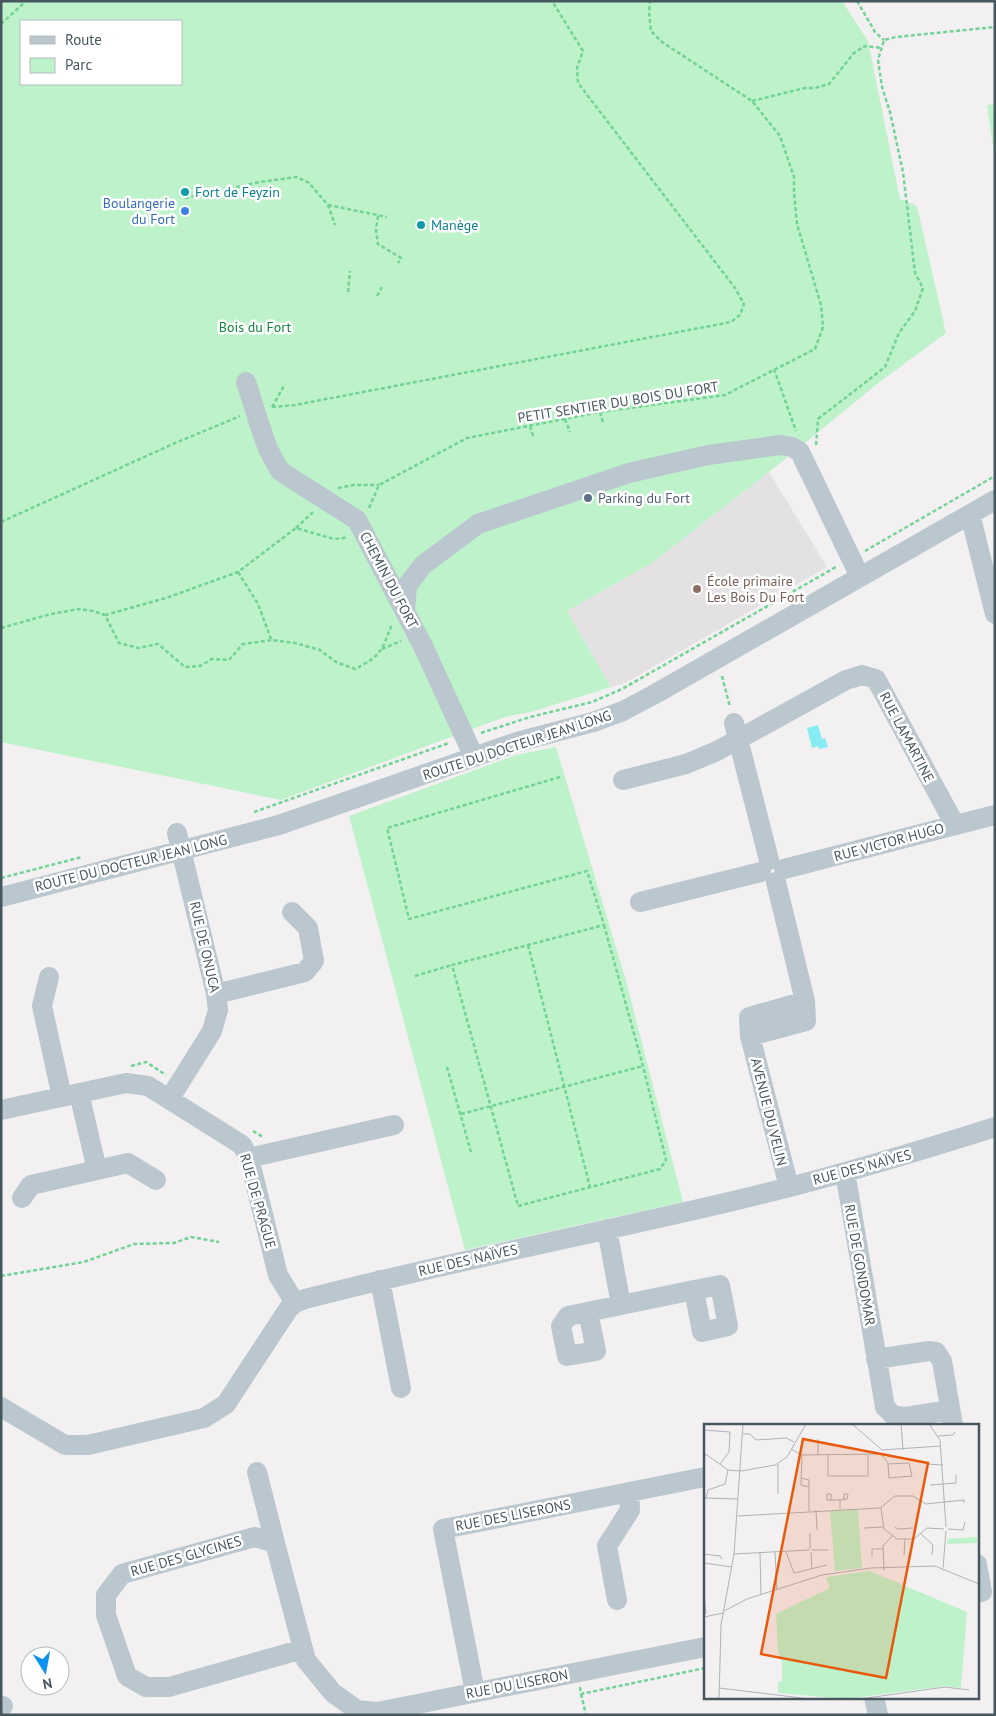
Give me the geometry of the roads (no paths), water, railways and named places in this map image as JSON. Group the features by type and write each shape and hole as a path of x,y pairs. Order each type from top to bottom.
{"street":[{"name":"CHEMIN DU FORT","path":"246,382 268,449 280,471 357,520 405,610 474,757"},
{"path":"405,610 407,586 423,565 478,524 629,473 708,456 780,445 792,447 800,452 860,577"},
{"name":"ROUTE DU DOCTEUR JEAN LONG","path":"1,897 179,842 288,822 517,742 609,717 650,697 995,500"},
{"path":"970,514 995,614"},
{"name":"RUE LAMARTINE","path":"623,780 686,764 717,751 736,731 846,680 862,675 876,680 955,825"},
{"name":"AVENUE DU VELIN","path":"736,731 805,1002 806,1021 750,1036 788,1187"},
{"name":"RUE VICTOR HUGO","path":"640,902 773,871 995,815"},
{"name":"RUE DE ONUCA","path":"170,1098 212,1031 218,1010 216,994 179,842"},
{"path":"216,994 305,972 314,961 308,928 292,912"},
{"path":"49,977 42,1006 70,1095 97,1170"},
{"name":"RUE DE PRAGUE","path":"1,1110 126,1083 148,1086 170,1098 242,1145 249,1158 278,1275 295,1303"},
{"path":"249,1158 394,1125"},
{"name":"RUE DES NAÏVES","path":"295,1303 304,1299 380,1280 730,1202 904,1156 995,1127"},
{"path":"22,1198 31,1185 128,1163 156,1180"},
{"name":"RUE DE GONDOMAR","path":"844,1172 876,1359 885,1407 894,1415 905,1417 952,1417 942,1361 936,1352 929,1351 876,1359"},
{"path":"606,1229 621,1305"},
{"path":"380,1280 401,1388"},
{"path":"588,1312 694,1290"},
{"path":"1,1407 65,1445 88,1444 204,1418 226,1404 295,1303"},
{"path":"257,1472 303,1649"},
{"name":"RUE DES LISERONS","path":"475,1692 443,1529 704,1477"},
{"path":"617,1600 607,1546 630,1510 629,1492"},
{"name":"RUE DES GLYCINES","path":"275,1543 255,1536 122,1574 106,1595 106,1616 127,1676 146,1687 169,1687 303,1649"},
{"path":"978,1568 985,1593"},
{"name":"RUE DU LISERON","path":"303,1649 306,1660 333,1694 357,1710 377,1712 704,1647"},
{"path":"874,1698 878,1715"}],"water":[{"path":"818,725 822,739 825,738 828,747 819,749 818,746 812,748 807,728"}],"place":[{"name":"Fort de Feyzin","path":"185,192"},
{"name":"Boulangerie du Fort","path":"185,211"},
{"name":"Manège","path":"421,225"},
{"name":"Parking du Fort","path":"588,498"},
{"name":"École primaire Les Bois Du Fort","path":"697,589"}],"park label":[{"name":"Bois du Fort","path":"255,327"}]}
